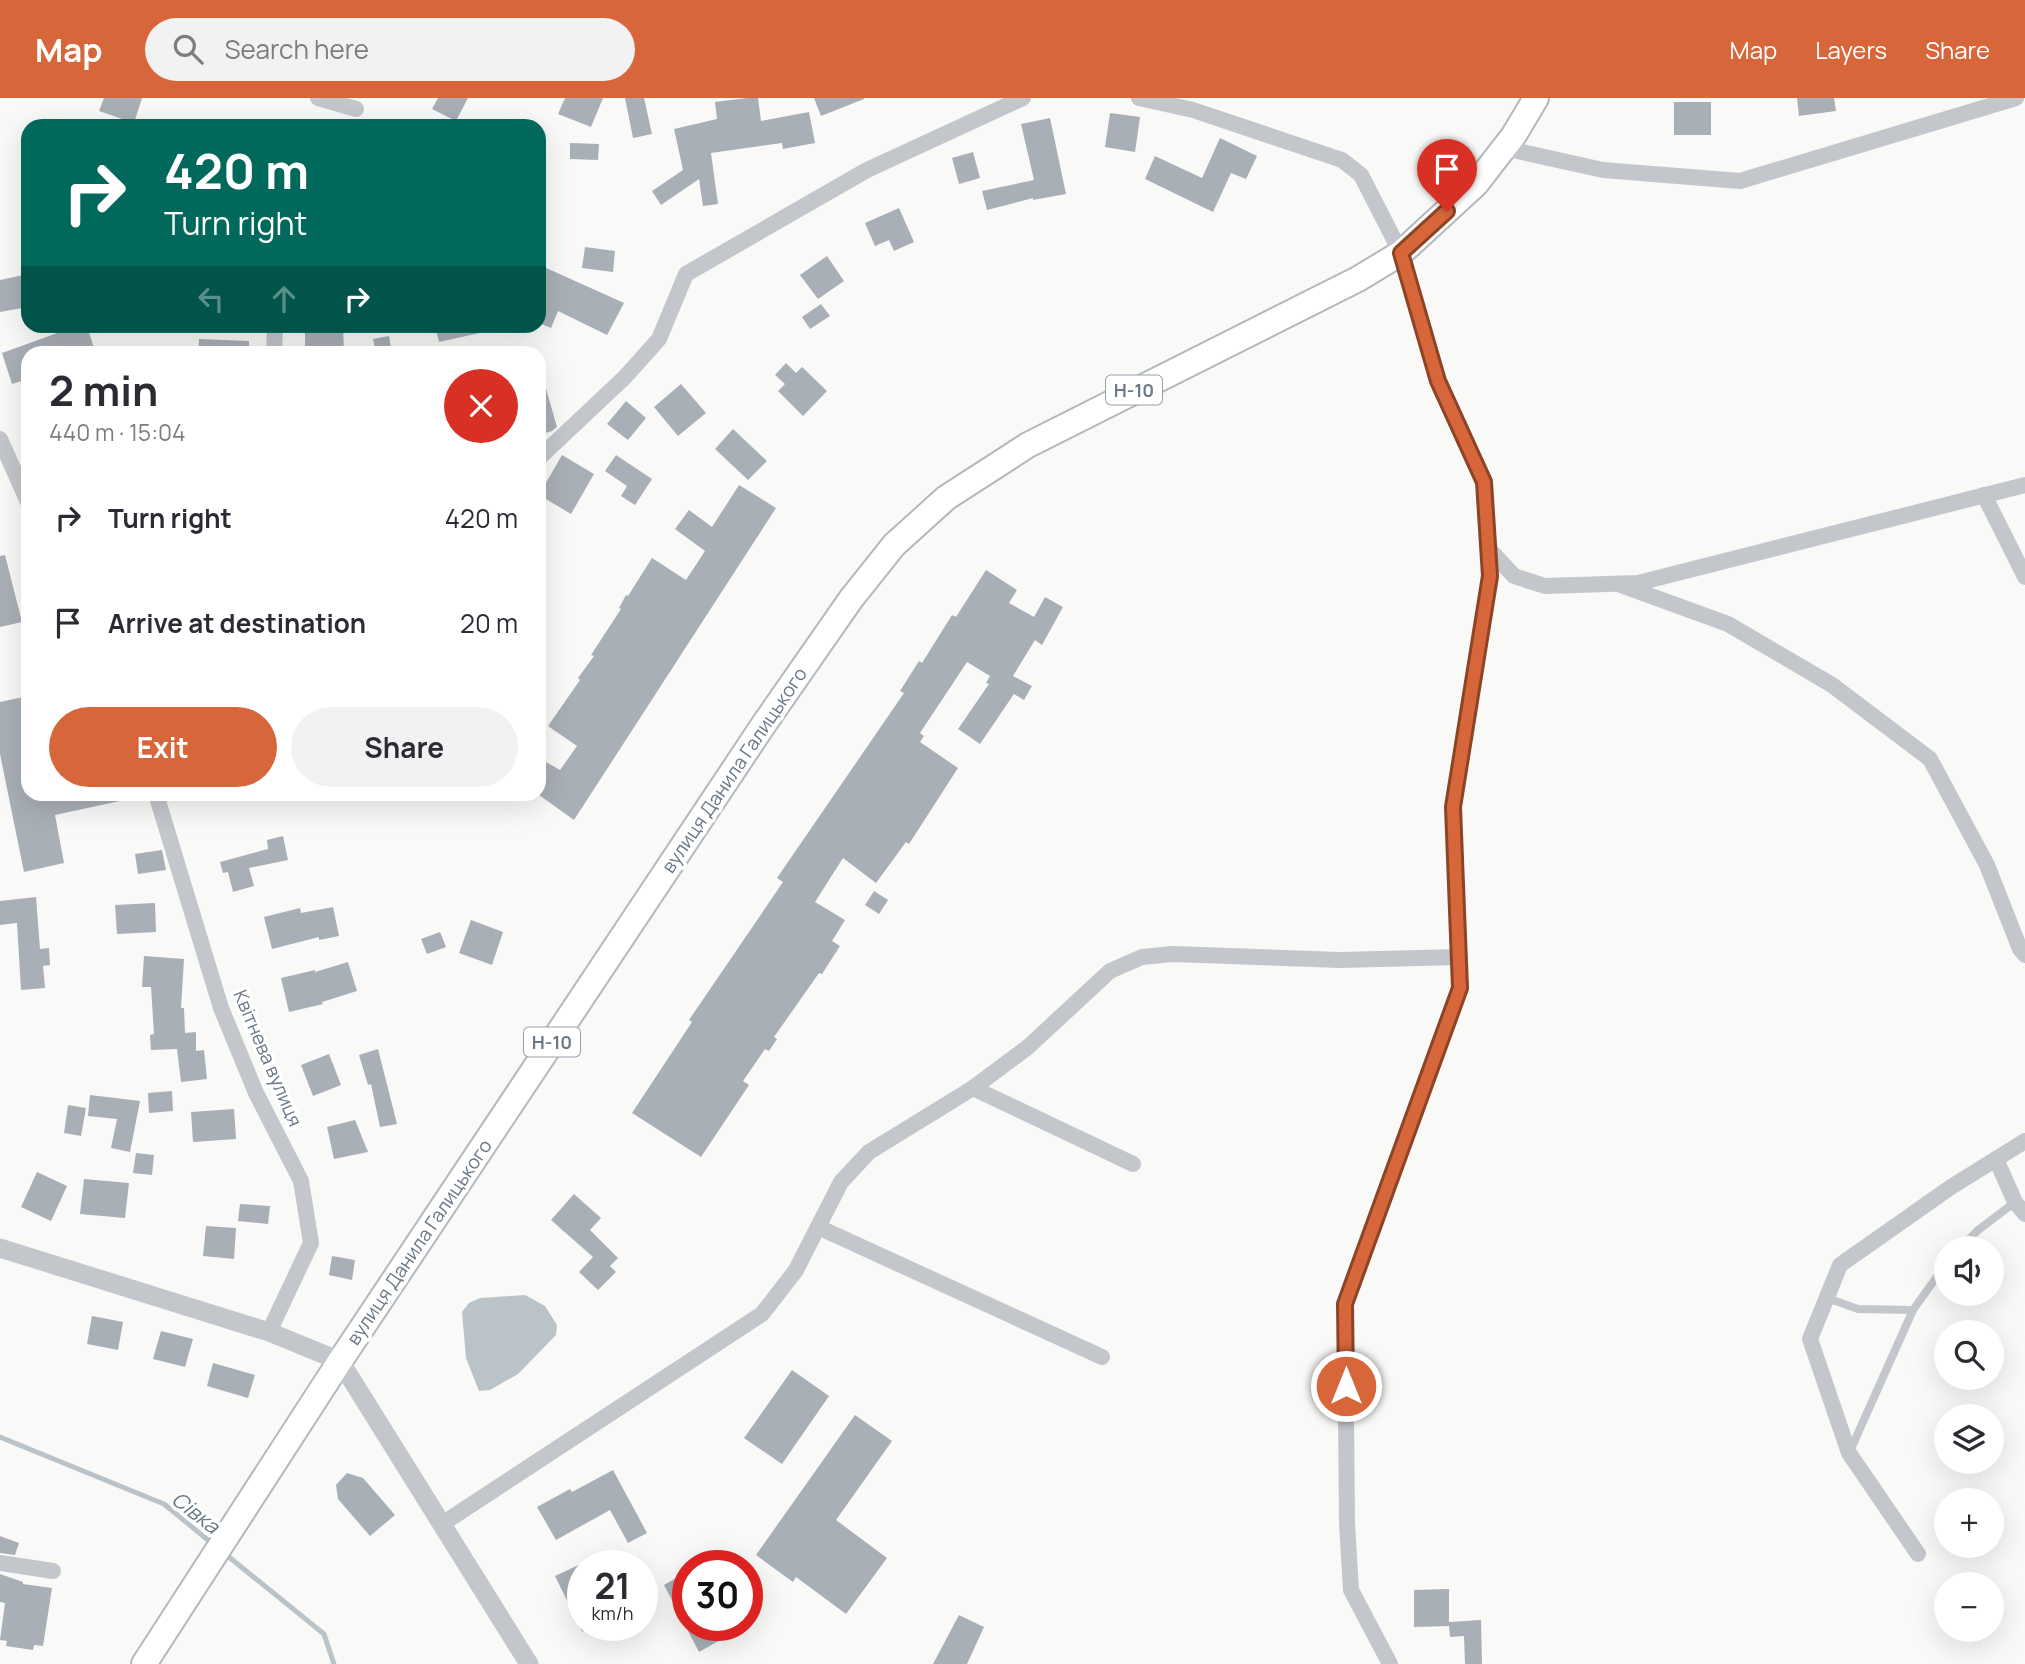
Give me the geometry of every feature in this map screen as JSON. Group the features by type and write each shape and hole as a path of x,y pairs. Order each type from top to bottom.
{"main road":[{"name":"вулиця Данила Галицького","path":"144,1664 262,1479 772,712 851,599 894,545 946,498 1028,444 1358,279 1401,253 1476,184 1504,148 1536,98"}],"street":[{"path":"318,98 356,109"},
{"path":"546,451 625,377 659,339 685,274 867,170 1023,98"},
{"path":"1139,98 1199,104 1342,160 1362,174 1401,253 1438,381 1484,482 1490,576 1453,807 1460,988 1345,1304 1347,1523 1351,1590 1390,1664"},
{"path":"1504,148 1603,170 1740,181 2015,98"},
{"path":"0,439 21,486"},
{"path":"1488,548 1514,576 1545,586 1639,583 2025,485"},
{"path":"1984,495 2025,577"},
{"path":"1618,584 1728,624 1832,685 1930,759 1987,865 2020,949 2025,955"},
{"name":"Квітнева вулиця","path":"158,801 221,1008 256,1093 301,1181 311,1243 269,1332"},
{"path":"442,1524 762,1314 796,1270 841,1182 869,1152 973,1088 1028,1047 1110,971 1142,957 1173,954 1340,960 1460,957"},
{"path":"973,1088 1133,1164"},
{"path":"1918,1554 1849,1453 1810,1339 1840,1265 1951,1187 2025,1141"},
{"path":"1996,1159 2020,1208"},
{"path":"818,1227 1102,1357"},
{"path":"0,1248 269,1332 340,1361 529,1664"},
{"path":"0,1563 53,1572"}],"lane":[{"path":"1972,1236 2020,1208"},
{"path":"1849,1453 1913,1310 1934,1281"},
{"path":"1827,1298 1858,1309 1913,1310"}],"shaded area":[{"path":"525,1295 545,1306 557,1325 556,1335 518,1374 490,1390 479,1391 466,1358 462,1312 469,1303 480,1298"}],"building":[{"path":"104,98 142,98 135,119 122,119 99,111"},
{"path":"438,98 468,98 457,119 432,109"},
{"path":"565,98 603,98 591,127 558,114"},
{"path":"625,98 644,98 652,134 633,138"},
{"path":"758,98 761,121 809,112 815,143 783,149 782,143 711,153 718,204 703,206 699,179 661,205 652,191 683,170 674,129 717,119 715,102"},
{"path":"814,98 864,98 864,99 821,116"},
{"path":"1797,98 1834,98 1836,111 1799,116"},
{"path":"1674,102 1711,102 1711,135 1674,135"},
{"path":"1110,113 1140,117 1135,152 1105,147"},
{"path":"1050,118 1066,194 1033,198 987,210 982,191 1034,180 1021,124"},
{"path":"1220,138 1257,156 1246,179 1231,173 1213,212 1145,179 1155,156 1202,178"},
{"path":"570,143 599,144 598,160 570,159"},
{"path":"973,152 980,178 959,184 952,158"},
{"path":"899,208 914,242 894,251 889,240 875,246 865,223"},
{"path":"585,247 615,251 613,272 582,268"},
{"path":"827,256 844,281 818,299 800,275"},
{"path":"546,268 624,303 607,335 558,311 551,328 546,326"},
{"path":"21,276 21,308 0,312 0,280"},
{"path":"821,304 830,316 810,329 802,317"},
{"path":"57,333 89,333 93,346 21,346"},
{"path":"305,333 343,333 344,346 305,346"},
{"path":"437,333 480,333 439,342"},
{"path":"389,336 391,346 374,346 373,339"},
{"path":"199,339 249,341 249,346 199,346"},
{"path":"21,346 21,381 12,384 2,353"},
{"path":"786,363 796,373 802,367 827,391 803,416 778,391 785,384 775,375"},
{"path":"681,384 706,413 678,436 654,407"},
{"path":"546,388 557,427 546,433"},
{"path":"626,401 646,418 628,440 607,424"},
{"path":"733,429 767,461 748,480 715,449"},
{"path":"562,455 594,474 571,514 546,499 546,483"},
{"path":"616,455 652,479 635,505 621,496 627,486 605,471"},
{"path":"739,485 776,508 574,820 546,800 546,762 560,770 577,746 548,726 580,680 578,678 594,656 591,655 621,609 619,608 626,595 628,596 652,558 686,580 705,551 675,529 689,510 712,527"},
{"path":"5,555 21,622 0,627 0,556"},
{"path":"986,570 1017,590 1009,603 1034,617 1045,597 1063,607 1042,645 1035,640 1013,676 1032,686 1024,700 1014,694 980,744 958,729 989,684 986,683 990,676 967,662 920,733 924,736 920,742 958,768 909,844 906,842 876,883 843,858 815,902 845,920 832,941 840,946 774,1037 777,1039 769,1051 765,1049 743,1081 749,1085 701,1157 632,1113 692,1022 689,1020 783,882 777,878 904,693 900,691 919,661 922,663 952,615 956,617"},
{"path":"21,698 21,801 120,801 55,815 64,863 24,872 0,754 0,702"},
{"path":"283,836 288,860 249,868 254,886 233,892 228,872 223,873 220,862 268,849 267,840"},
{"path":"162,850 166,870 138,874 135,854"},
{"path":"874,891 888,900 879,914 865,905"},
{"path":"36,897 40,949 49,948 50,965 43,966 45,988 21,990 17,923 0,925 0,901"},
{"path":"155,903 156,932 117,934 115,905"},
{"path":"333,907 339,936 319,940 319,937 272,949 264,917 300,908 301,913"},
{"path":"471,920 503,932 492,965 459,953"},
{"path":"440,932 446,947 427,954 421,939"},
{"path":"144,956 184,959 181,1008 184,1008 185,1033 196,1032 196,1051 204,1050 207,1079 181,1082 177,1049 151,1050 150,1035 154,1034 151,987 142,987"},
{"path":"348,962 357,991 322,1002 323,1004 289,1012 281,978"},
{"path":"378,1049 397,1124 380,1127 371,1084 368,1085 359,1055"},
{"path":"329,1054 341,1085 313,1096 301,1065"},
{"path":"172,1091 173,1111 149,1113 148,1093"},
{"path":"90,1095 140,1101 130,1152 111,1148 117,1119 88,1116"},
{"path":"68,1105 86,1108 81,1136 64,1133"},
{"path":"234,1109 236,1139 193,1142 191,1112"},
{"path":"355,1120 368,1152 334,1159 327,1127"},
{"path":"136,1153 154,1155 152,1175 133,1173"},
{"path":"37,1172 67,1186 51,1221 21,1207"},
{"path":"84,1179 129,1183 125,1218 80,1214"},
{"path":"574,1194 601,1218 590,1230 618,1258 610,1266 616,1272 598,1290 579,1272 593,1257 551,1220"},
{"path":"240,1204 270,1206 268,1224 238,1221"},
{"path":"206,1226 236,1228 234,1259 203,1256"},
{"path":"332,1256 355,1260 352,1280 329,1275"},
{"path":"92,1316 123,1322 118,1350 87,1344"},
{"path":"161,1331 193,1339 185,1367 153,1359"},
{"path":"213,1363 255,1375 248,1398 207,1386"},
{"path":"792,1370 829,1396 782,1464 744,1438"},
{"path":"855,1415 892,1441 836,1520 887,1558 846,1614 796,1577 793,1582 763,1560 763,1550 760,1550"},
{"path":"613,1470 647,1533 628,1543 610,1510 556,1540 537,1507"},
{"path":"347,1473 363,1478 395,1515 370,1536 338,1499 336,1485"},
{"path":"0,1536 19,1543 15,1555 0,1553"},
{"path":"567,1570 567,1600 555,1576"},
{"path":"0,1574 23,1584 52,1588 43,1646 34,1645 33,1650 6,1646 7,1641 0,1640 5,1603 0,1602"},
{"path":"672,1580 672,1600 664,1585"},
{"path":"1449,1589 1449,1622 1481,1620 1482,1664 1465,1664 1464,1636 1450,1637 1449,1626 1414,1627 1414,1590"},
{"path":"959,1615 984,1627 967,1664 933,1664"},
{"path":"693,1641 718,1641 699,1652"}],"waterway":[{"name":"Сівка","path":"0,1437 164,1504 214,1545"},
{"name":"Сівка","path":"224,1553 324,1634 334,1664"}],"route":[{"path":"1346,1386 1345,1304 1460,988 1453,807 1490,576 1484,482 1438,381 1401,253 1447,211"}]}
